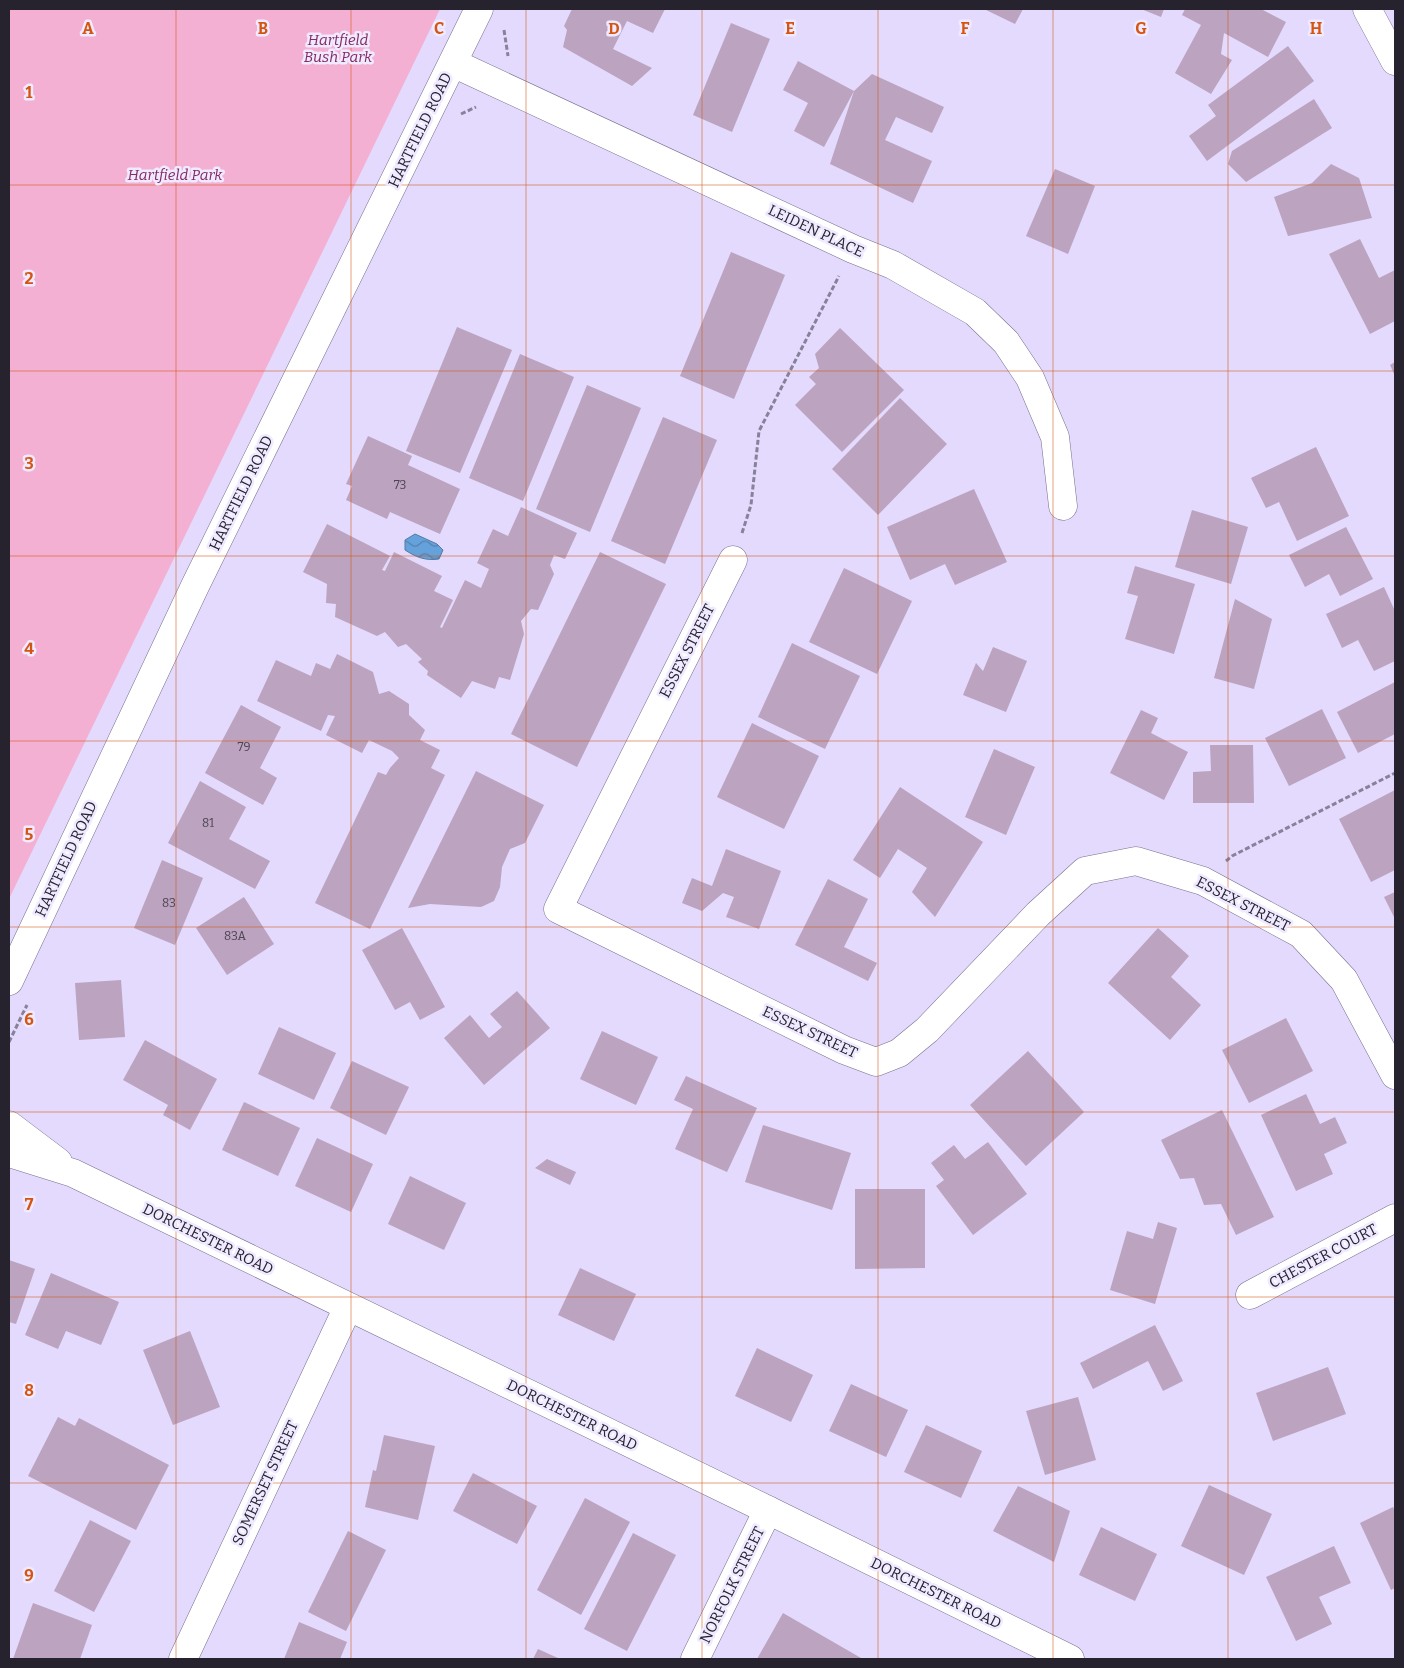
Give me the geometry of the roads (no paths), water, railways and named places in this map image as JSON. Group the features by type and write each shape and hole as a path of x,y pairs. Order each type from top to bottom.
{"street":[{"name":"HARTFIELD ROAD","path":"9,981 195,586 479,9"},
{"path":"1367,9 1395,61"},
{"name":"LEIDEN PLACE","path":"453,63 853,249 893,265 975,312 1006,342 1030,378 1055,437 1063,506"},
{"name":"ESSEX STREET","path":"733,560 558,909 844,1050 876,1062 899,1053 927,1030 1038,914 1085,870 1136,861 1202,881 1301,934 1344,980 1395,1075"},
{"name":"DORCHESTER ROAD","path":"9,1125 73,1173"},
{"name":"DORCHESTER ROAD","path":"9,1153 73,1173 768,1510 1070,1659"},
{"name":"CHESTER COURT","path":"1250,1295 1395,1218"},
{"name":"SOMERSET STREET","path":"183,1659 348,1307"},
{"name":"NORFOLK STREET","path":"695,1659 768,1510"}],"water":[{"path":"415,534 437,544 443,550 439,559 421,558 405,550 405,540"}],"park label":[{"name":"Hartfield Bush Park","path":"338,48"},
{"name":"Hartfield Park","path":"175,175"}]}
